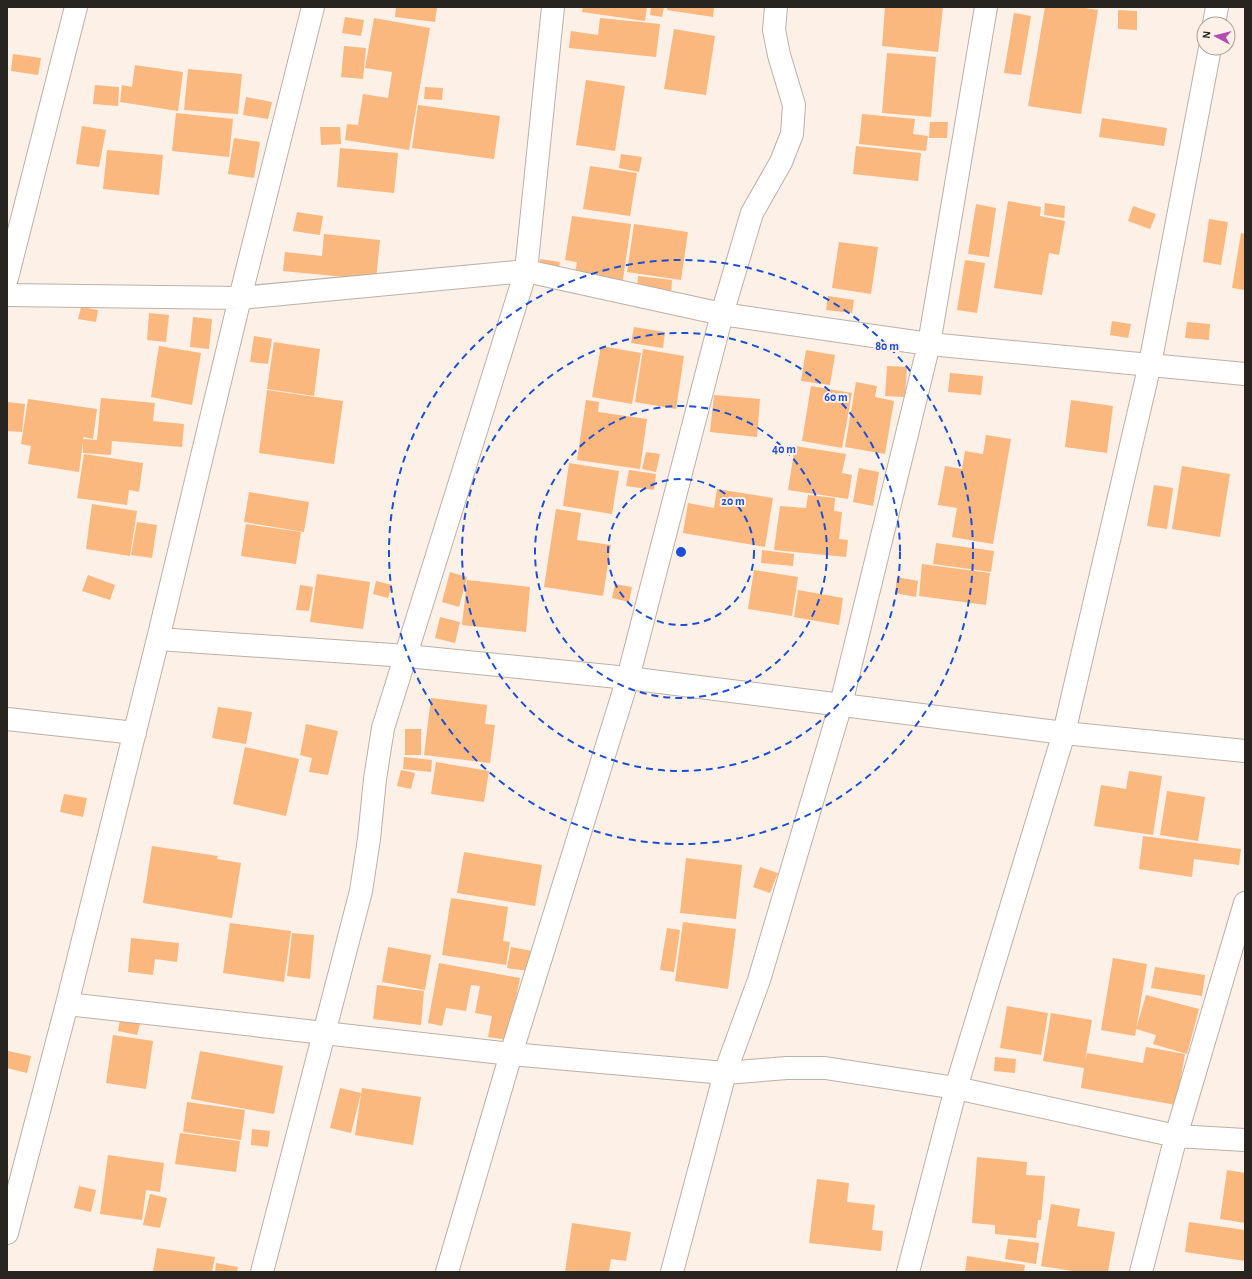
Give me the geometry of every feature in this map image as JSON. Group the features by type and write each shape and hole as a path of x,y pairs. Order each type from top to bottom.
{"street":[{"path":"7,278 76,7"},
{"path":"7,1233 14,1175 67,1004 158,639 240,298 314,7"},
{"path":"262,1272 361,891 383,728 407,656 526,270 553,7"},
{"path":"446,1272 511,1054 628,678 722,314 752,213 781,162 792,134 794,106 779,55 774,30 776,7"},
{"path":"672,1272 725,1073 759,980 841,704 929,344 986,7"},
{"path":"908,1272 956,1088 1064,733 1150,364 1208,56"},
{"path":"7,295 240,298 526,270 722,314 929,344 1245,374"},
{"path":"158,639 407,656 628,678 1064,733 1245,751"},
{"path":"7,719 134,733"},
{"path":"1141,1272 1176,1136 1245,903"},
{"path":"67,1004 511,1054 725,1073 787,1068 825,1068 956,1088 1176,1136 1245,1140"}],"building":[{"path":"396,7 437,7 435,22 395,17"},
{"path":"583,7 647,7 645,21 582,12"},
{"path":"651,7 664,7 662,17 650,15"},
{"path":"667,7 714,7 713,17 667,10"},
{"path":"885,7 943,7 938,52 882,46"},
{"path":"1045,7 1079,7 1098,10 1081,114 1028,106"},
{"path":"1118,10 1137,11 1137,30 1118,29"},
{"path":"1014,13 1031,16 1021,75 1004,73"},
{"path":"345,17 364,20 361,36 342,33"},
{"path":"374,18 430,28 409,150 345,140 347,124 358,125 363,94 388,98 392,72 365,68"},
{"path":"600,18 660,24 656,57 569,48 571,31 598,35"},
{"path":"674,29 715,36 706,95 664,89"},
{"path":"344,46 366,48 363,79 341,77"},
{"path":"887,53 936,57 931,117 882,113"},
{"path":"13,54 41,58 38,75 11,71"},
{"path":"135,65 183,72 178,111 120,102 122,85 132,87"},
{"path":"188,69 242,74 238,114 184,110"},
{"path":"586,80 625,86 615,151 576,145"},
{"path":"95,85 119,87 118,106 93,104"},
{"path":"425,87 443,88 442,100 424,99"},
{"path":"246,97 272,102 268,119 243,115"},
{"path":"418,105 500,116 494,159 412,148"},
{"path":"176,113 233,119 229,157 172,151"},
{"path":"862,114 915,119 913,134 928,136 926,151 859,144"},
{"path":"1102,118 1167,128 1164,146 1099,137"},
{"path":"930,122 948,122 947,138 929,138"},
{"path":"82,126 106,130 99,167 76,164"},
{"path":"320,127 340,127 341,144 321,145"},
{"path":"234,138 260,142 254,178 228,174"},
{"path":"856,146 921,153 918,181 853,174"},
{"path":"340,148 398,153 394,193 337,187"},
{"path":"107,150 163,155 159,195 103,189"},
{"path":"621,154 642,157 639,172 619,168"},
{"path":"590,166 637,173 630,216 583,209"},
{"path":"1008,201 1041,207 1040,216 1065,221 1059,255 1049,253 1042,295 994,288"},
{"path":"1045,203 1065,206 1064,218 1044,215"},
{"path":"976,204 996,208 989,257 968,254"},
{"path":"1133,206 1156,214 1150,229 1128,221"},
{"path":"297,212 323,216 320,235 293,231"},
{"path":"572,216 631,224 622,286 574,279 577,262 565,260"},
{"path":"1209,219 1228,222 1221,265 1203,262"},
{"path":"634,224 688,232 681,280 627,272"},
{"path":"1241,233 1245,234 1245,290 1232,288"},
{"path":"324,234 380,240 376,280 283,271 285,252 322,256"},
{"path":"839,242 878,247 871,294 832,288"},
{"path":"540,259 560,262 558,275 538,272"},
{"path":"965,260 985,263 977,313 957,310"},
{"path":"638,276 672,280 671,294 637,290"},
{"path":"828,296 854,300 852,313 826,310"},
{"path":"81,307 98,310 96,322 78,319"},
{"path":"149,313 169,315 166,342 147,340"},
{"path":"193,317 212,319 209,349 190,347"},
{"path":"1112,321 1131,324 1128,338 1110,335"},
{"path":"1187,322 1210,324 1209,340 1185,338"},
{"path":"634,327 665,332 663,348 631,343"},
{"path":"254,336 272,339 268,364 250,362"},
{"path":"274,342 320,349 314,396 267,389"},
{"path":"159,346 201,353 192,405 151,397"},
{"path":"601,346 641,353 632,404 592,397"},
{"path":"643,349 684,356 676,409 635,402"},
{"path":"806,350 835,355 830,385 801,381"},
{"path":"887,366 907,367 905,397 885,396"},
{"path":"950,373 983,376 981,395 948,392"},
{"path":"856,382 877,386 875,397 894,401 885,454 845,447"},
{"path":"811,386 852,393 842,448 802,441"},
{"path":"267,390 343,401 334,464 259,453"},
{"path":"714,395 760,399 757,437 710,432"},
{"path":"101,398 155,403 153,421 184,424 182,447 112,441 111,455 83,453 83,442 79,472 28,464 31,446 21,444 28,399 97,409 93,439 84,437 83,439 97,440"},
{"path":"586,400 599,402 598,412 647,419 640,469 577,460"},
{"path":"1071,400 1113,406 1107,453 1065,447"},
{"path":"7,402 25,404 22,432 7,431"},
{"path":"986,435 1011,439 993,544 952,537 957,508 938,505 945,466 962,469 965,451 983,454"},
{"path":"795,446 846,454 842,473 852,475 848,499 788,490"},
{"path":"646,452 660,454 656,472 642,469"},
{"path":"84,454 143,463 139,492 129,490 127,505 77,498"},
{"path":"569,463 619,471 612,514 563,506"},
{"path":"1182,466 1230,474 1220,537 1172,529"},
{"path":"859,468 879,472 873,506 853,502"},
{"path":"629,470 656,474 654,490 626,486"},
{"path":"1154,485 1173,488 1167,529 1147,526"},
{"path":"717,489 773,498 765,547 683,533 688,503 714,508"},
{"path":"249,492 309,502 304,532 244,522"},
{"path":"808,495 835,498 834,511 842,512 839,539 848,540 846,557 774,550 780,506 806,508"},
{"path":"92,504 137,511 130,556 86,549"},
{"path":"556,509 581,513 577,540 611,545 603,596 544,587"},
{"path":"137,522 157,525 152,558 131,555"},
{"path":"246,524 301,532 296,564 241,556"},
{"path":"936,543 994,551 991,572 933,564"},
{"path":"762,550 794,554 793,566 761,563"},
{"path":"922,564 990,573 986,605 919,596"},
{"path":"754,570 798,577 792,616 748,609"},
{"path":"450,572 467,577 459,607 442,602"},
{"path":"317,574 370,582 363,629 310,622"},
{"path":"88,575 115,585 110,600 82,591"},
{"path":"897,577 918,581 916,597 895,593"},
{"path":"467,580 530,587 526,632 462,625"},
{"path":"376,581 392,585 388,598 373,594"},
{"path":"615,584 632,587 629,602 612,598"},
{"path":"300,585 313,587 309,611 296,610"},
{"path":"798,590 843,598 839,625 794,617"},
{"path":"440,617 460,622 455,643 435,638"},
{"path":"431,698 487,705 485,724 495,725 490,763 424,755"},
{"path":"218,707 252,712 246,744 212,738"},
{"path":"306,724 338,731 328,775 309,772 312,758 300,755"},
{"path":"405,729 421,729 421,755 405,755"},
{"path":"245,747 299,759 286,816 233,804"},
{"path":"404,757 432,760 431,772 403,769"},
{"path":"436,762 489,771 484,802 431,794"},
{"path":"401,770 415,773 411,789 397,786"},
{"path":"1129,771 1162,776 1153,835 1094,826 1101,785 1126,789"},
{"path":"1167,791 1205,797 1198,841 1160,835"},
{"path":"64,794 87,798 83,817 60,812"},
{"path":"1143,836 1241,849 1239,865 1194,859 1192,877 1139,869"},
{"path":"152,846 218,856 217,859 241,863 232,918 143,903"},
{"path":"464,852 542,865 535,906 457,893"},
{"path":"686,858 742,865 736,919 680,913"},
{"path":"760,867 778,873 770,893 753,887"},
{"path":"451,898 508,907 503,941 510,942 506,965 442,955"},
{"path":"683,922 736,929 728,989 675,981"},
{"path":"230,923 291,931 284,982 223,973"},
{"path":"667,928 680,930 674,972 660,970"},
{"path":"292,933 314,935 310,979 287,976"},
{"path":"131,938 179,943 177,962 155,959 153,975 128,972"},
{"path":"388,947 431,955 425,990 382,982"},
{"path":"511,947 532,951 529,971 507,968"},
{"path":"1113,958 1147,964 1135,1036 1101,1030"},
{"path":"439,963 520,978 508,1040 488,1037 492,1016 475,1013 480,986 471,985 466,1011 446,1008 442,1026 428,1023"},
{"path":"1155,967 1205,975 1202,996 1151,988"},
{"path":"377,985 424,991 421,1025 373,1019"},
{"path":"1146,995 1199,1009 1187,1054 1153,1044 1156,1035 1136,1029"},
{"path":"1007,1006 1048,1013 1041,1055 1000,1048"},
{"path":"1051,1013 1092,1020 1085,1060 1087,1053 1143,1063 1146,1047 1185,1054 1176,1105 1081,1088 1084,1068 1043,1061"},
{"path":"120,1020 140,1024 137,1035 118,1031"},
{"path":"113,1035 153,1041 146,1089 106,1083"},
{"path":"8,1051 31,1056 27,1073 7,1068"},
{"path":"200,1051 283,1066 274,1114 191,1099"},
{"path":"995,1057 1016,1059 1015,1073 994,1071"},
{"path":"340,1088 361,1093 351,1133 330,1128"},
{"path":"362,1088 421,1097 413,1145 355,1135"},
{"path":"187,1102 245,1110 241,1140 183,1132"},
{"path":"252,1129 270,1131 268,1147 251,1145"},
{"path":"180,1133 240,1141 236,1172 175,1164"},
{"path":"108,1155 164,1163 160,1192 146,1190 142,1220 100,1214"},
{"path":"977,1157 1027,1162 1026,1175 1045,1176 1041,1220 1038,1220 1036,1238 995,1234 995,1225 972,1223"},
{"path":"1227,1170 1245,1173 1245,1223 1220,1219"},
{"path":"817,1179 849,1183 847,1202 875,1205 872,1230 883,1231 881,1251 809,1243"},
{"path":"79,1186 96,1190 91,1212 74,1208"},
{"path":"150,1194 167,1198 160,1228 143,1225"},
{"path":"1051,1204 1080,1209 1077,1226 1115,1232 1108,1272 1079,1272 1041,1266"},
{"path":"1189,1222 1245,1230 1245,1261 1185,1252"},
{"path":"572,1223 631,1232 626,1261 611,1259 609,1272 565,1272"},
{"path":"1008,1239 1039,1243 1036,1264 1005,1259"},
{"path":"157,1248 215,1257 212,1272 153,1272"},
{"path":"967,1256 1025,1265 1024,1272 965,1272"},
{"path":"216,1263 238,1267 237,1272 215,1272"}]}
